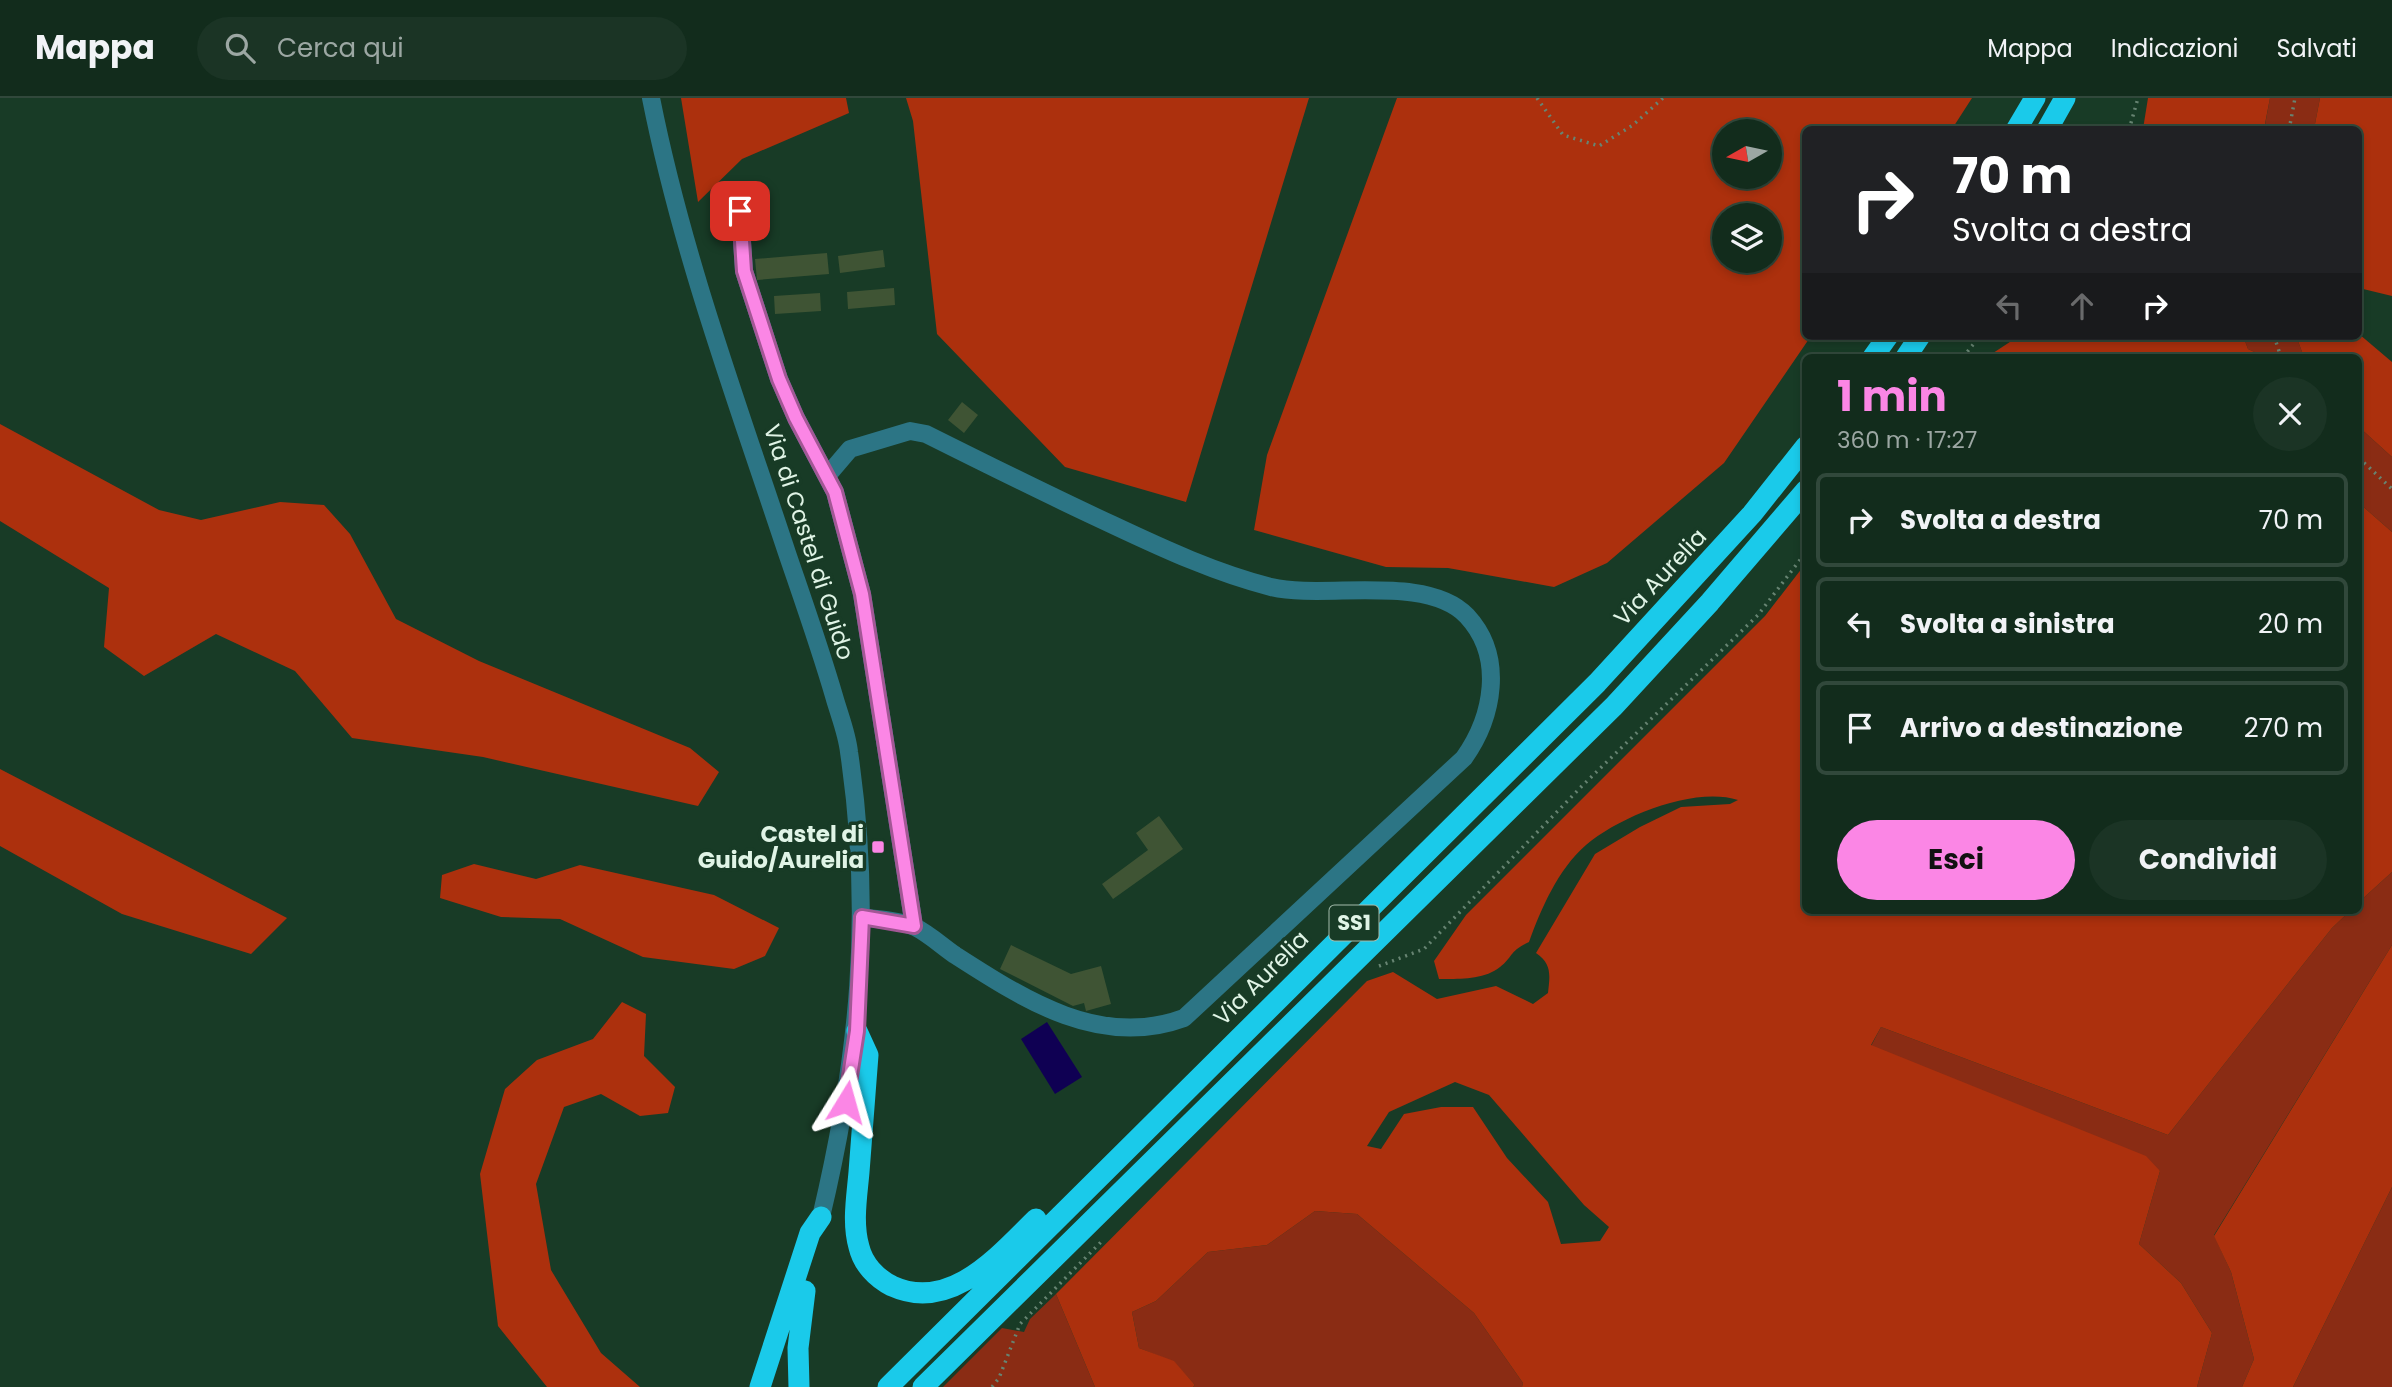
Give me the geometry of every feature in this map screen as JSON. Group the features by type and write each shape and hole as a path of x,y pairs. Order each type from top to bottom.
{"highway":[{"path":"2018,126 2035,98"},
{"path":"2049,126 2065,98"},
{"name":"Via Aurelia","path":"888,1387 1606,673 1752,514 1802,451"},
{"name":"SS1","path":"923,1387 1613,706 1710,602 1802,495"},
{"path":"857,1031 868,1055 856,1219 859,1247 869,1269 884,1282 904,1291 942,1290 984,1269 1281,977 1308,967"},
{"path":"799,1386 801,1307 820,1238 821,1217"},
{"path":"760,1387 810,1233 821,1217"}],"street":[{"name":"Via di Castel di Guido","path":"651,98 697,284 824,663 849,749 860,857 862,917 857,1031 843,1126 821,1217"},
{"path":"740,211 744,271 779,379 835,492 862,594 914,926"},
{"path":"827,476 849,449 910,431 926,435 1179,556 1250,581 1273,588 1397,593 1441,600 1467,617 1480,637 1489,661 1491,690 1486,716 1477,740 1464,758 1184,1018 1161,1027 1129,1030 1087,1024 997,981 914,926 862,917"}],"path":[{"path":"1538,98 1563,135 1599,146 1633,125 1663,98"},
{"path":"2130,126 2138,98"},
{"path":"2290,126 2295,98"},
{"path":"1965,354 1977,340"},
{"path":"2362,461 2392,489"},
{"path":"1372,972 1424,949 1554,815 1758,615 1802,557"},
{"path":"992,1387 999,1378 1020,1324 1108,1235"}],"shaded area":[{"path":"681,98 846,98 849,113 742,159 698,202"},
{"path":"906,98 1309,98 1186,502 1065,467 937,334 913,121"},
{"path":"1397,98 1972,98 1954,126 1802,126 1802,340 1808,340 1724,463 1607,563 1554,587 1448,568 1386,567 1254,530 1267,455"},
{"path":"2148,98 2270,98 2265,126 2143,126"},
{"path":"2270,98 2320,98 2315,126 2265,126"},
{"path":"2320,98 2392,98 2392,296 2362,289 2362,126 2315,126"},
{"path":"2362,337 2392,362 2392,457 2362,430 2362,354 2303,354 2298,340 2362,340"},
{"path":"2013,340 2245,340 2248,349 2259,354 1992,354"},
{"path":"2245,340 2298,340 2303,354 2259,354 2248,349"},
{"path":"0,424 159,510 201,520 280,502 324,505 350,534 396,619 479,661 690,748 719,772 698,806 483,757 352,738 295,671 216,634 144,676 104,647 109,588 0,521"},
{"path":"2362,430 2392,457 2392,532 2362,506"},
{"path":"2362,506 2392,532 2392,872 2362,899"},
{"path":"1802,568 1802,914 2347,914 2332,928 2168,1135 1881,1027 1871,1045 2146,1156 2160,1171 2139,1244 2181,1283 2212,1333 2197,1387 1522,1387 1523,1383 1474,1313 1357,1214 1315,1211 1267,1245 1208,1252 1156,1301 1132,1312 1139,1348 1174,1361 1195,1385 1193,1387 1095,1387 1056,1294 1367,981 1393,972 1437,999 1496,986 1533,1004 1548,993 1549,981 1549,970 1545,961 1536,953 1595,854 1640,827 1681,807 1730,804 1738,800 1701,797 1680,800 1638,814 1601,834 1576,855 1559,878 1529,942 1514,951 1494,971 1471,978 1439,979 1434,961 1466,915 1765,616","holes":["1455,1082 1489,1095 1584,1205 1609,1227 1600,1241 1561,1244 1548,1202 1507,1158 1473,1107 1441,1107 1404,1114 1381,1149 1367,1146 1389,1112"]},
{"path":"0,769 287,918 251,954 122,914 0,846"},
{"path":"474,864 536,879 580,865 714,895 779,928 765,956 734,969 643,957 560,919 501,917 440,898 442,875"},
{"path":"2392,872 2392,945 2214,1235 2231,1272 2254,1359 2242,1387 2197,1387 2212,1333 2181,1283 2139,1244 2160,1171 1871,1046 1881,1027 2168,1135 2332,928 2347,914 2362,914 2362,899"},
{"path":"2392,945 2392,1187 2293,1387 2242,1387 2254,1359 2231,1272 2214,1236"},
{"path":"622,1002 646,1014 644,1056 675,1087 668,1113 640,1116 601,1094 564,1107 536,1184 551,1270 601,1353 640,1387 547,1387 498,1326 480,1174 505,1089 537,1060 593,1039"},
{"path":"1047,1022 1082,1077 1055,1094 1021,1039"},
{"path":"2392,1187 2392,1387 2293,1387 2295,1383"},
{"path":"1315,1211 1357,1214 1474,1313 1523,1383 1522,1387 1193,1387 1195,1385 1174,1362 1139,1348 1132,1312 1156,1301 1208,1252 1267,1245"},
{"path":"1056,1294 1095,1387 943,1387 1002,1328 1024,1332 1030,1319"}],"building":[{"path":"883,250 885,267 840,273 838,256"},
{"path":"827,253 829,274 757,280 755,259"},
{"path":"894,288 895,305 848,309 847,292"},
{"path":"820,293 821,311 775,314 774,296"},
{"path":"962,402 978,415 964,433 948,420"},
{"path":"1159,816 1183,849 1113,899 1102,884 1148,850 1136,833"},
{"path":"1011,945 1071,974 1101,966 1111,1004 1086,1011 1084,1003 1073,1006 1000,969"}],"place":[{"name":"Castel di Guido/Aurelia","path":"878,847"}],"route":[{"path":"740,211 744,271 779,379 835,492 862,594 914,926 862,917 857,1031 846,1102"}]}
